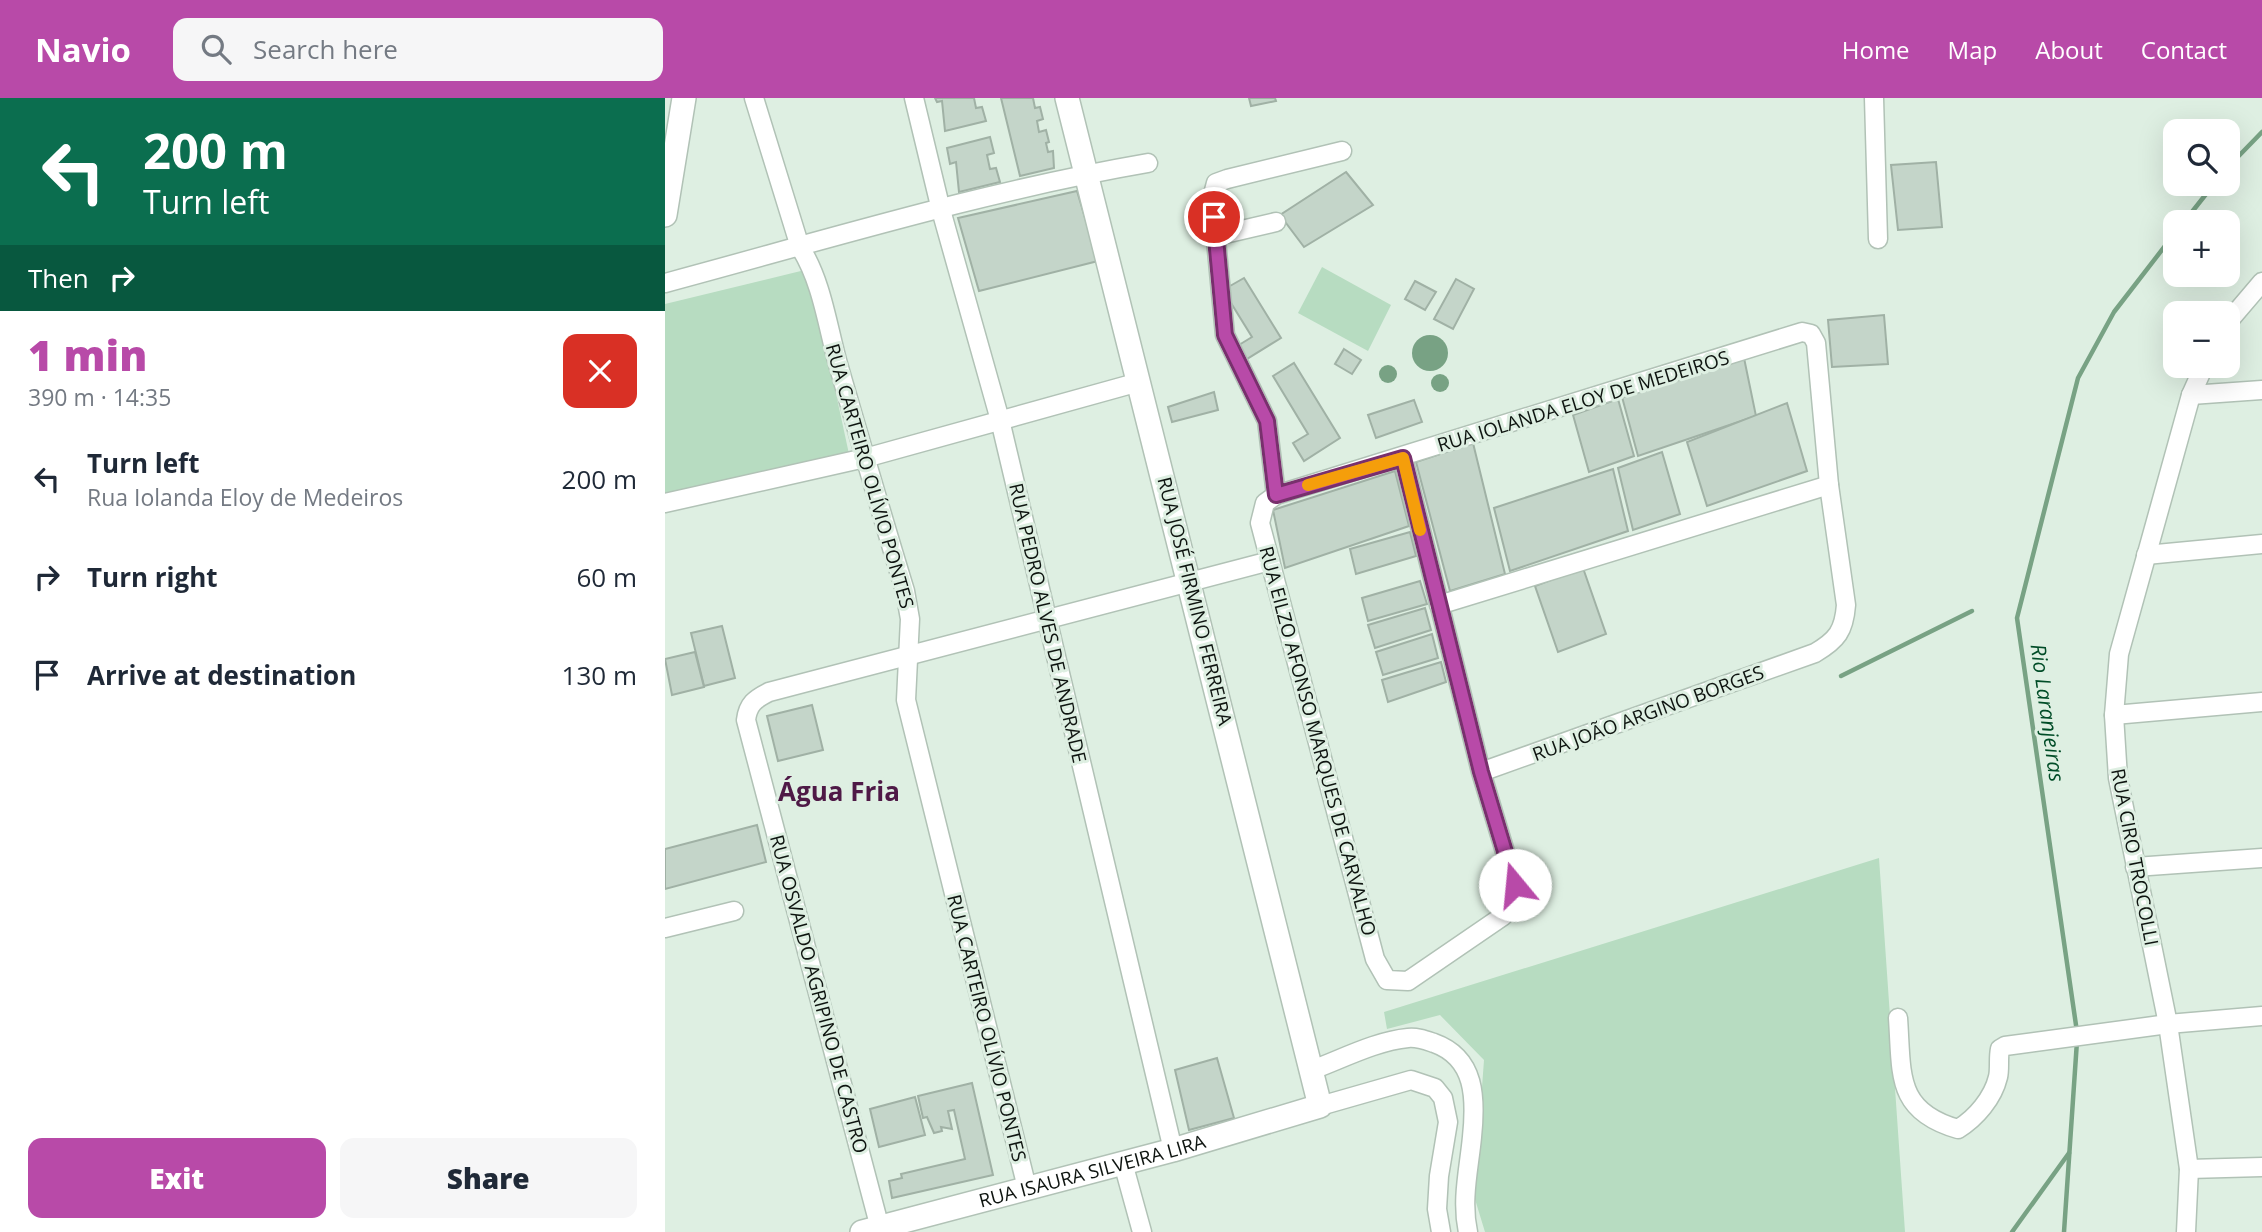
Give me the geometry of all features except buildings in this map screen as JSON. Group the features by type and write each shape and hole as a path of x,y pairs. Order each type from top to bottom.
{"main road":[{"path":"665,215 684,98"},
{"name":"RUA JOSÉ FIRMINO FERREIRA","path":"1067,98 1191,583 1320,1106"},
{"name":"RUA ISAURA SILVEIRA LIRA","path":"874,1230 1173,1150 1320,1106"}],"street":[{"name":"RUA CARTEIRO OLÍVIO PONTES","path":"754,98 800,247 811,264 820,289 865,458 905,591 909,619 906,700 1027,1188"},
{"name":"RUA PEDRO ALVES DE ANDRADE","path":"914,98 941,209 1000,420 1173,1150"},
{"path":"1874,98 1878,239"},
{"path":"1276,495 1267,421 1225,335 1212,198 1216,183 1342,151"},
{"path":"665,284 941,209 1087,174 1148,163"},
{"path":"1216,236 1276,222"},
{"path":"2240,308 2262,282"},
{"name":"RUA IOLANDA ELOY DE MEDEIROS","path":"1276,495 1403,458 1803,332 1811,334 1816,343 1829,485"},
{"name":"RUA CIRO TROCOLLI","path":"2186,1232 2189,1169 2168,1024 2118,778 2114,715 2119,654 2191,395 2199,378"},
{"path":"665,503 865,458 1139,383"},
{"path":"2191,395 2262,390"},
{"path":"1403,458 1481,772"},
{"path":"1439,605 1829,485"},
{"name":"RUA JOÃO ARGINO BORGES","path":"1481,772 1815,653 1838,638 1844,624 1846,605 1829,485"},
{"name":"RUA EILZO AFONSO MARQUES DE CARVALHO","path":"1276,495 1265,503 1260,523 1375,959 1387,980 1408,981 1503,916 1515,885 1481,772"},
{"path":"2146,555 2262,544"},
{"path":"906,655 1270,561"},
{"name":"RUA OSVALDO AGRIPINO DE CASTRO","path":"874,1230 746,720 747,710 755,699 769,692 906,655"},
{"path":"2114,715 2262,702"},
{"path":"2135,867 2262,858"},
{"path":"665,928 734,911"},
{"path":"1898,1018 1902,1073 1911,1103 1925,1117 1958,1129 1971,1121 1999,1077 2000,1049 2059,1038 2168,1024 2262,1016"},
{"path":"1312,1070 1396,1040 1411,1038 1444,1046 1457,1057 1472,1083 1475,1104 1465,1183 1465,1218 1468,1232"},
{"path":"1320,1106 1411,1080 1435,1088 1443,1098 1448,1122 1437,1209 1441,1232"},
{"path":"1123,1163 1142,1232"},
{"path":"2189,1169 2262,1167"}],"shaded area":[{"path":"1322,267 1391,305 1368,351 1298,313"},
{"path":"809,269 849,454 665,496 665,304"},
{"path":"1430,335 1443,340 1448,353 1443,366 1430,371 1417,366 1412,353 1417,340"},
{"path":"1388,365 1394,368 1397,374 1394,380 1388,383 1382,380 1379,374 1382,368"},
{"path":"1440,374 1446,377 1449,383 1446,389 1440,392 1434,389 1431,383 1434,377"},
{"path":"1879,858 1905,1232 1485,1232 1474,1196 1484,1060 1440,1015 1387,1029 1384,1012"}],"waterway":[{"name":"Rio Laranjeiras","path":"2240,155 2262,132"},
{"name":"Rio Laranjeiras","path":"2193,210 2205,196"},
{"name":"Rio Laranjeiras","path":"2077,1032 2017,618 2078,378 2114,312 2163,249"},
{"path":"1841,676 1972,611"},
{"name":"Rio Laranjeiras","path":"2064,1232 2077,1041"},
{"path":"2012,1232 2069,1153"}],"slow traffic":[{"path":"1308,485 1403,458 1420,530"}],"district":[{"name":"Água Fria","path":"839,792"}],"route":[{"path":"1214,217 1217,274 1225,335 1267,421 1276,495 1403,458 1481,772 1515,885"}]}
